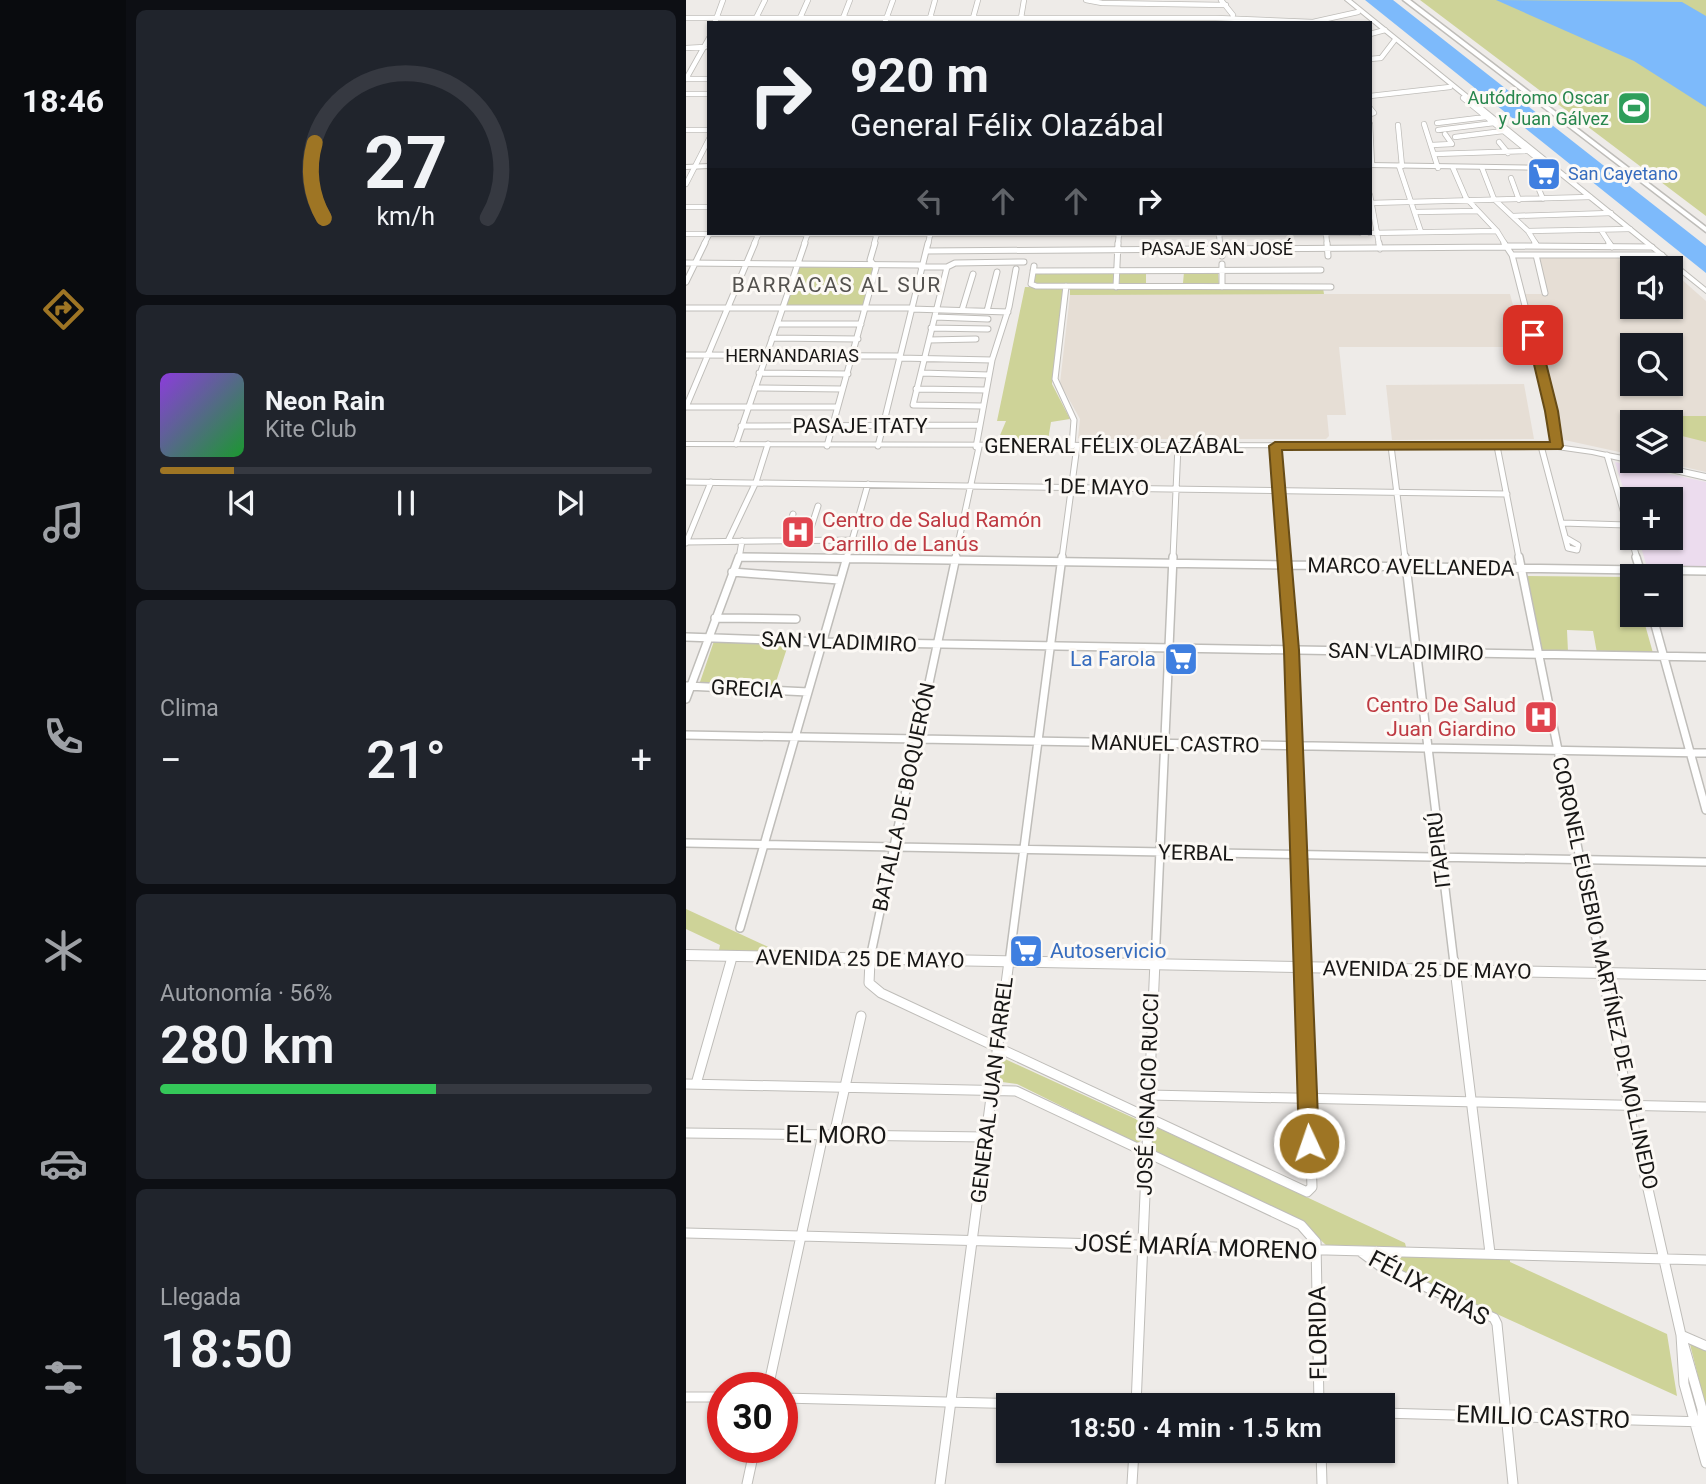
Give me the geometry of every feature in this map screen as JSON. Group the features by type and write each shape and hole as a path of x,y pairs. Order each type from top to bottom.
{"main road":[{"path":"1348,0 1372,21"},
{"path":"1406,0 1706,230"},
{"path":"1415,0 1706,222"},
{"path":"1354,5 1358,12 1370,21"},
{"path":"1372,21 1463,98 1479,105"},
{"path":"1372,22 1479,105 1552,168 1671,262 1677,272 1706,293"},
{"path":"1372,165 1552,168"},
{"path":"686,167 707,166"},
{"name":"GENERAL FÉLIX OLAZÁBAL","path":"686,444 977,447 1557,446 1706,477"},
{"name":"AVENIDA 25 DE MAYO","path":"686,955 1706,975"}],"street":[{"path":"715,21 723,0"},
{"path":"756,18 765,0"},
{"path":"800,18 808,0"},
{"path":"843,18 850,0"},
{"path":"885,21 893,0"},
{"path":"930,18 936,0"},
{"path":"973,18 978,0"},
{"path":"1021,18 1024,0"},
{"path":"1086,0 1099,3 1170,2 1198,6 1223,2"},
{"path":"1193,0 1198,6"},
{"path":"1203,2 1223,2"},
{"path":"1223,2 1233,15"},
{"path":"1215,5 1216,18"},
{"path":"1316,21 1358,12"},
{"path":"686,19 715,21 843,18 852,21 885,21 1021,18 1046,21 1216,18 1275,21"},
{"path":"1372,33 1382,30"},
{"path":"1372,58 1381,58 1394,41"},
{"path":"686,48 706,47"},
{"path":"686,79 706,47"},
{"path":"686,79 707,79"},
{"path":"1372,96 1450,87"},
{"path":"686,94 707,94"},
{"path":"1463,98 1552,168"},
{"path":"1437,123 1486,117"},
{"path":"1438,130 1494,123"},
{"path":"1424,124 1438,168"},
{"path":"1398,125 1401,166 1421,232"},
{"path":"686,130 707,130"},
{"path":"1455,137 1503,131"},
{"path":"1432,145 1452,144 1445,134"},
{"path":"1499,142 1508,153"},
{"path":"686,184 707,143"},
{"path":"1435,154 1527,151"},
{"path":"1453,168 1470,201 1497,231 1512,255 1552,411 1557,446"},
{"path":"1482,168 1495,200 1528,231 1536,246"},
{"path":"1530,168 1543,199"},
{"path":"1511,178 1519,200"},
{"path":"1372,203 1590,197"},
{"path":"686,207 707,207"},
{"path":"1372,207 1379,232 1380,249"},
{"path":"1415,212 1478,211"},
{"path":"1513,216 1611,214"},
{"path":"1528,231 1630,229"},
{"path":"1601,230 1612,247"},
{"path":"1372,233 1497,231"},
{"path":"686,234 707,233"},
{"path":"686,282 708,235"},
{"path":"759,235 686,407 836,407"},
{"path":"736,444 808,235"},
{"path":"827,446 876,268 870,260 877,235"},
{"path":"878,446 930,235"},
{"path":"1116,287 1119,235"},
{"path":"1221,235 1222,257"},
{"path":"1328,235 1328,253"},
{"name":"PASAJE SAN JOSÉ","path":"926,251 1221,249 1328,253 1380,249 1536,246 1652,247"},
{"path":"1512,255 1662,255"},
{"path":"1536,255 1545,293"},
{"path":"686,263 922,266 1024,262"},
{"path":"950,265 916,389 915,406 982,406"},
{"path":"1222,267 1222,287"},
{"path":"1321,270 1222,267 1117,271 1033,269 1033,286 1331,287"},
{"name":"BATALLA DE BOQUERÓN","path":"997,1047 881,993 869,983 868,970 977,447 982,406 1016,269"},
{"path":"987,311 997,272"},
{"path":"962,310 973,274"},
{"name":"GENERAL JUAN FARREL","path":"940,1484 1072,487 1074,420 1055,379 1066,286"},
{"path":"686,308 911,309 988,318"},
{"path":"936,313 962,310 1007,312"},
{"path":"778,324 861,324"},
{"path":"932,328 988,329"},
{"path":"772,338 858,339"},
{"path":"929,340 975,339"},
{"name":"HERNANDARIAS","path":"686,355 992,360"},
{"path":"759,373 848,373"},
{"path":"921,373 989,375"},
{"path":"755,388 842,389"},
{"path":"916,389 986,390"},
{"name":"PASAJE ITATY","path":"741,426 979,425"},
{"path":"728,541 756,482 768,444"},
{"name":"JOSÉ IGNACIO RUCCI","path":"1137,1393 1178,446"},
{"path":"997,1047 1300,1191 1307,1192 1312,1187 1292,650 1275,446"},
{"name":"ITAPIRÚ","path":"1391,446 1469,1102 1490,1253"},
{"name":"CORONEL EUSEBIO MARTÍNEZ DE MOLLINEDO","path":"1497,446 1602,974 1681,1335 1682,1363 1701,1422 1706,1463"},
{"path":"1541,446 1566,538"},
{"path":"1607,455 1620,500"},
{"name":"1 DE MAYO","path":"686,482 1507,494"},
{"path":"711,482 686,542 851,540"},
{"path":"740,928 868,484"},
{"path":"807,540 818,506"},
{"path":"785,540 793,514"},
{"path":"1562,523 1620,525"},
{"path":"686,699 688,686 739,557 742,541"},
{"name":"MARCO AVELLANEDA","path":"739,557 1620,572"},
{"name":"MARCO AVELLANEDA","path":"1683,572 1706,571"},
{"path":"732,572 839,580"},
{"path":"715,618 796,619"},
{"path":"1655,627 1706,810"},
{"name":"SAN VLADIMIRO","path":"686,636 936,645 1706,657"},
{"name":"GRECIA","path":"688,686 808,692"},
{"name":"MANUEL CASTRO","path":"686,735 1706,753"},
{"name":"YERBAL","path":"686,843 1706,862"},
{"path":"696,1084 732,956"},
{"path":"772,1372 802,1236 845,1086 861,1016"},
{"path":"686,1084 992,1089 1024,1094 1300,1225 1314,1237 1317,1250"},
{"path":"1149,1094 1706,1107"},
{"name":"EL MORO","path":"686,1133 986,1137"},
{"name":"JOSÉ MARÍA MORENO","path":"686,1233 1706,1260"},
{"name":"FLORIDA","path":"1317,1250 1319,1393"},
{"name":"FÉLIX FRIAS","path":"1360,1251 1380,1265 1489,1314 1497,1324 1506,1416"},
{"path":"1681,1335 1706,1346"},
{"path":"686,1397 707,1397"},
{"path":"798,1398 996,1403"},
{"name":"EMILIO CASTRO","path":"1395,1413 1701,1422"},
{"path":"1506,1416 1513,1484"},
{"path":"747,1484 752,1463"},
{"path":"1132,1484 1133,1463"},
{"path":"1321,1463 1322,1484"}],"shaded area":[{"path":"1535,256 1620,257 1620,319 1683,319 1683,281 1706,301 1706,472 1683,467 1683,410 1620,410 1620,452 1560,439 1556,401 1525,294 1544,294"},
{"path":"1072,294 1510,294 1524,347 1339,347 1346,415 1327,415 1329,436 1326,439 1080,439 1080,419 1060,383"},
{"path":"1524,384 1534,439 1392,440 1386,385"},
{"path":"1615,462 1620,463 1620,473 1665,473 1706,482 1706,568 1683,568 1683,564 1646,564 1642,550 1683,550 1683,487 1623,487"}],"green space":[{"name":"Autódromo Oscar y Juan Gálvez","path":"1420,0 1706,0 1706,216"},
{"path":"799,265 874,267 863,306 784,306"},
{"path":"1035,272 1115,272 1114,283 1109,285 1033,283"},
{"path":"1120,272 1146,272 1146,283 1183,283 1184,272 1218,272 1219,285 1119,285"},
{"path":"1025,287 1063,288 1052,384 1070,419 1051,422 1048,440 998,440 1006,421 997,421"},
{"path":"1070,288 1323,288 1324,294 1070,295"},
{"path":"1683,416 1706,416 1706,442 1683,436"},
{"path":"1526,576 1620,577 1620,627 1646,627 1653,653 1597,653 1593,631 1567,630 1568,652 1542,652"},
{"path":"714,641 788,645 774,688 700,682"},
{"path":"686,909 777,952 719,950 720,945 686,929"},
{"path":"1005,1059 1138,1120 1142,1124 1141,1141 1136,1143 1017,1084 1002,1082 998,1076 1001,1061"},
{"path":"1156,1127 1405,1243 1406,1247 1326,1245 1302,1223 1155,1152 1152,1147 1152,1128"},
{"path":"1379,1256 1510,1259 1510,1262 1667,1334 1677,1396 1380,1261"},
{"path":"1689,1340 1706,1348 1706,1409"}],"water":[{"path":"1365,0 1393,0 1706,246 1706,273"},
{"path":"1496,0 1682,2 1706,16 1706,107 1634,61"}],"place":[{"name":"Autódromo Oscar y Juan Gálvez","path":"1634,108"},
{"name":"San Cayetano","path":"1544,174"},
{"name":"Centro de Salud Ramón Carrillo de Lanús","path":"798,532"},
{"name":"La Farola","path":"1181,659"},
{"name":"Centro De Salud Juan Giardino","path":"1541,717"},
{"name":"Autoservicio","path":"1026,951"}],"district":[{"name":"BARRACAS AL SUR","path":"837,285"}],"route":[{"path":"1309,1143 1292,650 1275,446 1557,446 1552,411 1533,335"}]}
